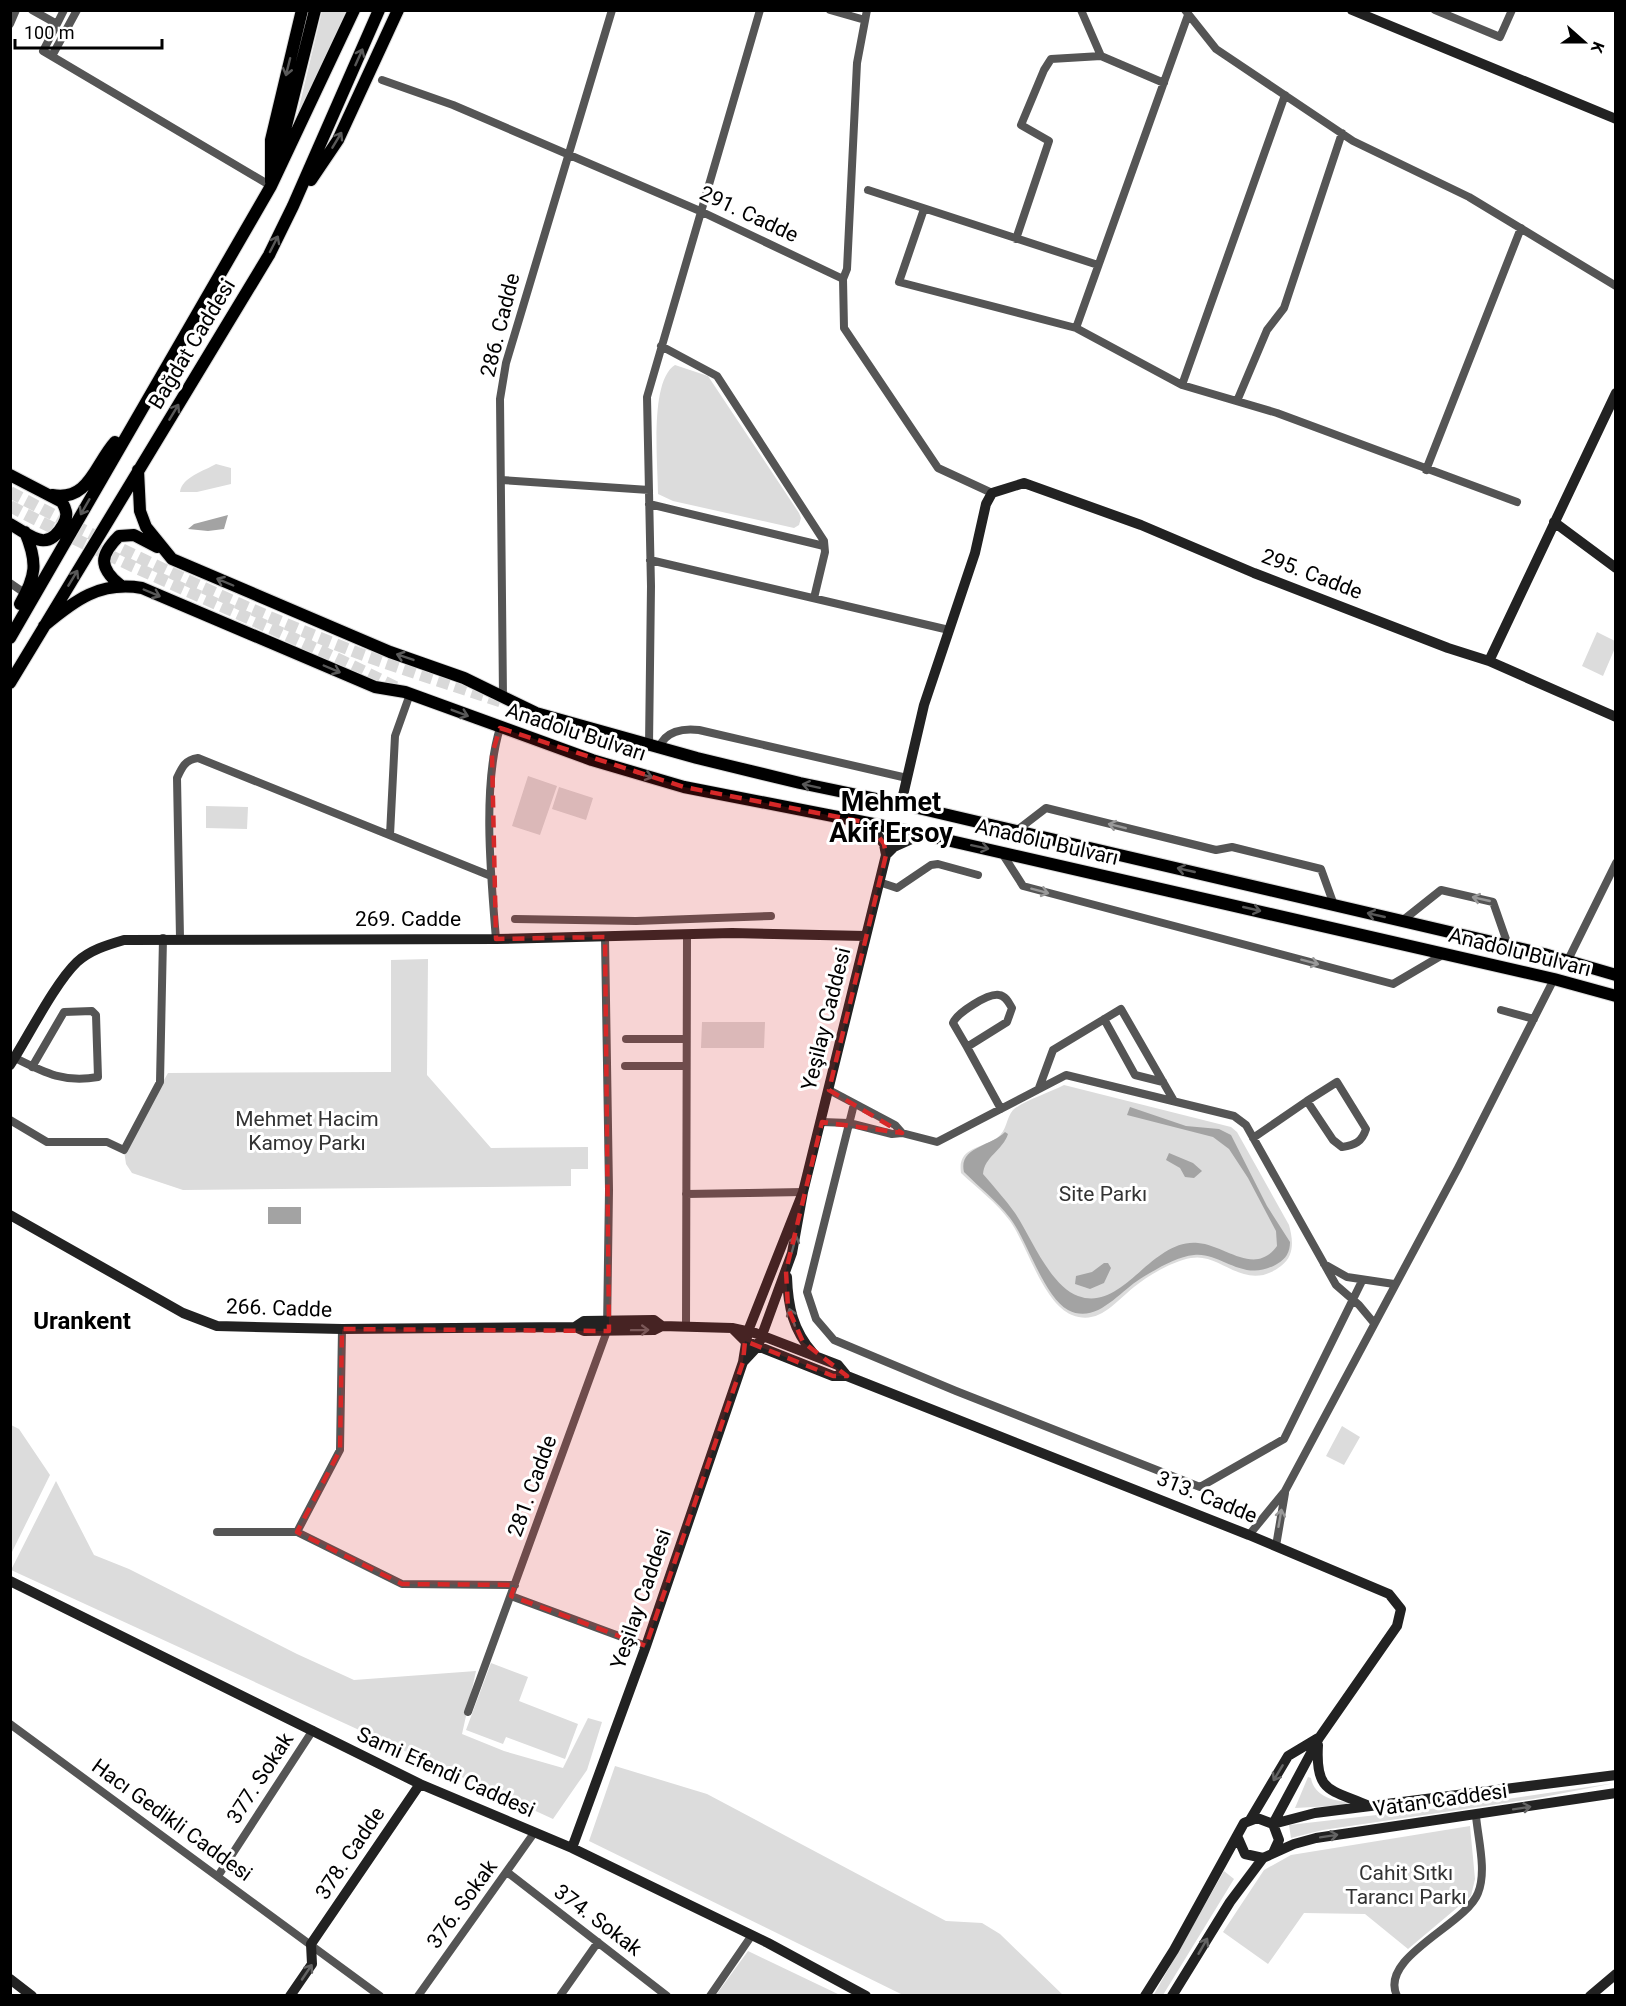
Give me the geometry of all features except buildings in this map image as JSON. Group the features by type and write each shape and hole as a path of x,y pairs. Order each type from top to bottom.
{"main road":[{"path":"271,186 271,140 302,10"},
{"path":"271,186 315,10"},
{"name":"Bağdat Caddesi","path":"10,638 271,186 354,10"},
{"name":"Bağdat Caddesi","path":"10,683 269,255 293,206 379,10"},
{"path":"293,206 338,140 398,10"},
{"path":"1352,10 1616,119"},
{"path":"1489,661 1616,393"},
{"path":"45,493 61,497 76,494 88,483 110,448 135,420"},
{"path":"138,470 140,511 146,527 166,553"},
{"path":"10,475 62,502 67,510 67,519 56,537 50,541 43,541 11,525"},
{"name":"295. Cadde","path":"992,493 1024,483 1141,525 1254,573 1448,648 1489,661 1616,717"},
{"path":"902,804 924,705 975,553 986,504 992,493"},
{"path":"1554,522 1616,568"},
{"path":"10,626 34,575 35,559 26,532"},
{"name":"Anadolu Bulvarı","path":"1616,975 1508,945 902,804 800,783 654,747 536,713 464,678 390,652 193,569 134,535 119,536 107,548 103,561 108,575 120,585 141,588 375,687 407,693 592,760 684,787 923,834 1554,979 1616,996"},
{"path":"44,626 84,596 120,585"},
{"path":"869,823 884,844 886,855"},
{"path":"886,855 894,847 923,834"},
{"name":"Yeşilay Caddesi","path":"754,1338 803,1192 886,855"},
{"name":"269. Cadde","path":"13,1062 65,977 77,962 94,951 124,940 163,938 496,939 687,935 866,936"},
{"name":"Yeşilay Caddesi","path":"572,1848 646,1646 743,1362 786,1271 797,1234 803,1192"},
{"name":"266. Cadde","path":"10,1215 206,1323 342,1329 575,1327 584,1331 654,1320 662,1326 732,1328 754,1338"},
{"path":"786,1271 788,1308 803,1342 815,1356"},
{"name":"313. Cadde","path":"754,1338 838,1365 847,1376"},
{"name":"313. Cadde","path":"754,1338 833,1376 847,1376 1249,1535 1389,1594 1401,1609 1397,1626 1319,1738 1273,1824"},
{"name":"Sami Efendi Caddesi","path":"10,1581 420,1784 572,1848 752,1935 866,1995"},
{"path":"1319,1738 1317,1767 1323,1784 1336,1793 1372,1807"},
{"name":"313. Cadde","path":"1250,1820 1288,1756 1319,1738"},
{"name":"Vatan Caddesi","path":"1250,1820 1263,1818 1273,1824 1315,1813 1616,1775"},
{"name":"378. Cadde","path":"311,1944 420,1784"},
{"name":"Vatan Caddesi","path":"1268,1855 1316,1838 1476,1816 1616,1793"},
{"path":"1145,1995 1174,1950 1226,1854 1238,1838 1240,1828 1250,1820"},
{"path":"1172,1995 1230,1902 1279,1840 1273,1824"},
{"path":"1238,1838 1245,1854 1268,1855"},
{"path":"290,1995 312,1964 311,1944"},
{"path":"1590,1995 1616,1974"},
{"path":"10,1979 32,1995"}],"street":[{"path":"10,24 16,10"},
{"path":"32,10 57,24"},
{"path":"63,10 43,51 271,186"},
{"path":"52,56 77,10"},
{"name":"286. Cadde","path":"503,697 500,399 506,363 612,10"},
{"path":"654,747 647,397 760,10"},
{"path":"830,10 865,20"},
{"path":"867,10 857,63 847,269 843,279 844,328 938,468 992,493"},
{"path":"1081,10 1101,56"},
{"path":"1435,10 1500,37 1512,10"},
{"path":"1076,328 1187,13"},
{"path":"1187,13 1216,49 1342,134 1469,197 1616,286"},
{"path":"1016,239 1049,141 1021,125 1044,70 1051,59 1101,56 1164,83"},
{"name":"291. Cadde","path":"382,80 453,105 700,211 843,279"},
{"path":"1182,385 1285,95"},
{"path":"1237,401 1267,330 1284,308 1342,134"},
{"path":"868,190 1098,265"},
{"path":"924,209 899,282 1076,328 1182,385 1277,413 1517,502"},
{"path":"1426,470 1521,228"},
{"path":"661,346 717,376 824,541 814,598"},
{"path":"501,480 649,490"},
{"path":"649,504 824,546"},
{"path":"650,560 949,630"},
{"path":"10,583 26,594"},
{"path":"390,835 395,736 407,693"},
{"path":"496,939 491,876 492,754 500,728"},
{"path":"654,747 671,734 686,729 699,730 907,778"},
{"path":"180,938 177,778 182,767 189,760 198,758 491,876"},
{"path":"1016,831 1046,808 1215,850 1232,847 1321,869 1334,905"},
{"path":"1002,852 1023,886 1393,984 1444,954"},
{"path":"1568,960 1616,863"},
{"path":"879,882 897,888 931,865 938,864 978,875"},
{"path":"1402,921 1441,890 1472,897 1493,902 1508,945"},
{"path":"516,919 636,921 771,916"},
{"path":"636,921 636,936"},
{"path":"686,1326 687,935"},
{"path":"605,937 608,1326"},
{"path":"10,1120 47,1142 107,1142 124,1150 160,1082 163,938"},
{"path":"1249,1535 1285,1491 1458,1168 1554,979"},
{"path":"967,1047 1007,1022 1012,1008 1007,999 1000,995 991,995 956,1015 953,1023 1001,1108"},
{"path":"1039,1089 1053,1050 1121,1009 1174,1101"},
{"path":"1501,1010 1534,1019"},
{"path":"13,1062 32,1067 57,1079 98,1077 96,1015 92,1011 64,1012 32,1067"},
{"path":"1104,1020 1136,1075 1164,1082"},
{"path":"626,1039 686,1039"},
{"path":"626,1066 686,1066"},
{"path":"822,1122 849,1123 892,1134 902,1132 937,1142 1066,1075 1234,1116 1246,1125 1336,1285 1353,1299 1374,1323"},
{"path":"1253,1137 1307,1101 1337,1082 1366,1129 1363,1138 1353,1146 1342,1147 1333,1140 1307,1101"},
{"path":"829,1090 895,1125 902,1132"},
{"path":"854,1104 807,1292 816,1319 834,1340 956,1391 1200,1487 1284,1439 1362,1281"},
{"path":"686,1194 803,1192"},
{"path":"1323,1263 1347,1277 1394,1284"},
{"name":"281. Cadde","path":"468,1712 608,1326"},
{"path":"297,1532 340,1450 342,1329"},
{"path":"1276,1546 1285,1491"},
{"path":"217,1532 297,1532 402,1584 515,1585"},
{"path":"510,1596 646,1646"},
{"name":"Hacı Gedikli Caddesi","path":"10,1724 380,1995"},
{"name":"377. Sokak","path":"218,1876 312,1730"},
{"path":"1397,1995 1394,1989 1395,1975 1401,1967 1478,1895 1482,1880 1476,1816"},
{"name":"376. Sokak","path":"418,1995 534,1833"},
{"name":"374. Sokak","path":"507,1872 667,1995"},
{"path":"710,1995 752,1935"},
{"path":"560,1995 598,1942"}],"highlighted area":[{"path":"500,728 684,787 869,823 884,844 886,855 829,1090 902,1133 822,1122 786,1271 788,1308 803,1342 847,1376 833,1376 745,1341 743,1362 646,1646 511,1596 515,1585 402,1584 297,1532 340,1450 342,1329 609,1331 605,937 496,939 492,754"}],"green space":[{"path":"322,11 346,11 296,120"},
{"path":"675,365 708,376 799,513 801,518 799,525 794,528 673,501 658,494 658,405 661,388 667,374"},
{"path":"216,464 231,468 231,484 197,492 180,492 189,478"},
{"path":"1597,632 1615,641 1615,648 1603,676 1582,666"},
{"path":"528,776 557,786 540,835 512,826"},
{"path":"559,787 593,798 586,820 552,809"},
{"path":"206,806 248,807 247,829 206,828"},
{"name":"Mehmet Hacim Kamoy Parkı","path":"428,959 427,1075 491,1148 588,1147 588,1169 571,1169 571,1186 183,1190 132,1173 126,1164 124,1150 168,1073 391,1072 391,960"},
{"path":"702,1022 765,1022 764,1048 701,1048"},
{"name":"Site Parkı","path":"1064,1085 1231,1127 1237,1132 1289,1225 1292,1247 1286,1262 1268,1273 1256,1276 1244,1274 1213,1261 1191,1258 1154,1273 1099,1315 1082,1318 1062,1309 1044,1287 1010,1221 961,1173 961,1164 966,1153 991,1142 1000,1135 1013,1110 1023,1103"},
{"path":"11,1425 19,1429 50,1475 11,1554"},
{"path":"1342,1426 1360,1437 1344,1465 1326,1456"},
{"path":"56,1481 94,1555 129,1569 297,1654 354,1680 476,1671 462,1734 504,1751 563,1768 588,1718 602,1722 587,1770 553,1819 11,1570"},
{"path":"491,1663 528,1677 519,1701 578,1724 565,1759 506,1737 503,1744 466,1730"},
{"path":"615,1766 707,1794 946,1921 982,1923 1000,1934 1063,1995 903,1995 589,1841"},
{"path":"1308,1777 1321,1794 1340,1801 1353,1802 1352,1805 1295,1808"},
{"path":"1615,1783 1533,1799 1323,1830 1291,1838 1289,1825 1473,1804"},
{"name":"Cahit Sıtkı Tarancı Parkı","path":"1470,1826 1475,1879 1471,1896 1408,1949 1365,1914 1304,1913 1268,1964 1223,1932 1264,1870 1291,1855"},
{"path":"1224,1871 1234,1879 1163,1995 1153,1996"},
{"path":"748,1951 840,1995 716,1995"}],"shaded area":[{"path":"228,515 224,529 208,531 188,529 194,524"},
{"path":"1130,1107 1186,1126 1219,1129 1231,1135 1267,1206 1290,1242 1283,1260 1265,1269 1254,1271 1204,1255 1187,1256 1166,1264 1140,1279 1098,1310 1078,1314 1059,1303 1044,1281 1010,1218 964,1172 966,1157 971,1152 1005,1132 1008,1134 1006,1140 990,1158 983,1174 1015,1213 1050,1272 1068,1291 1078,1296 1094,1298 1109,1294 1151,1262 1181,1245 1198,1243 1208,1245 1249,1259 1259,1259 1268,1255 1277,1246 1276,1231 1248,1178 1229,1149 1213,1137 1127,1115"},
{"path":"1169,1153 1193,1163 1202,1171 1194,1178 1185,1177 1180,1168 1166,1160"},
{"path":"268,1207 301,1207 301,1224 268,1224"},
{"path":"1104,1263 1108,1263 1111,1268 1104,1283 1090,1289 1075,1284 1076,1276 1092,1272"}],"tunnel":[{"path":"10,492 138,557 269,617 358,653 505,703"},
{"path":"10,506 58,531 403,691"}],"district":[{"name":"Mehmet Akif Ersoy","path":"891,818"},
{"name":"Urankent","path":"82,1321"}]}
